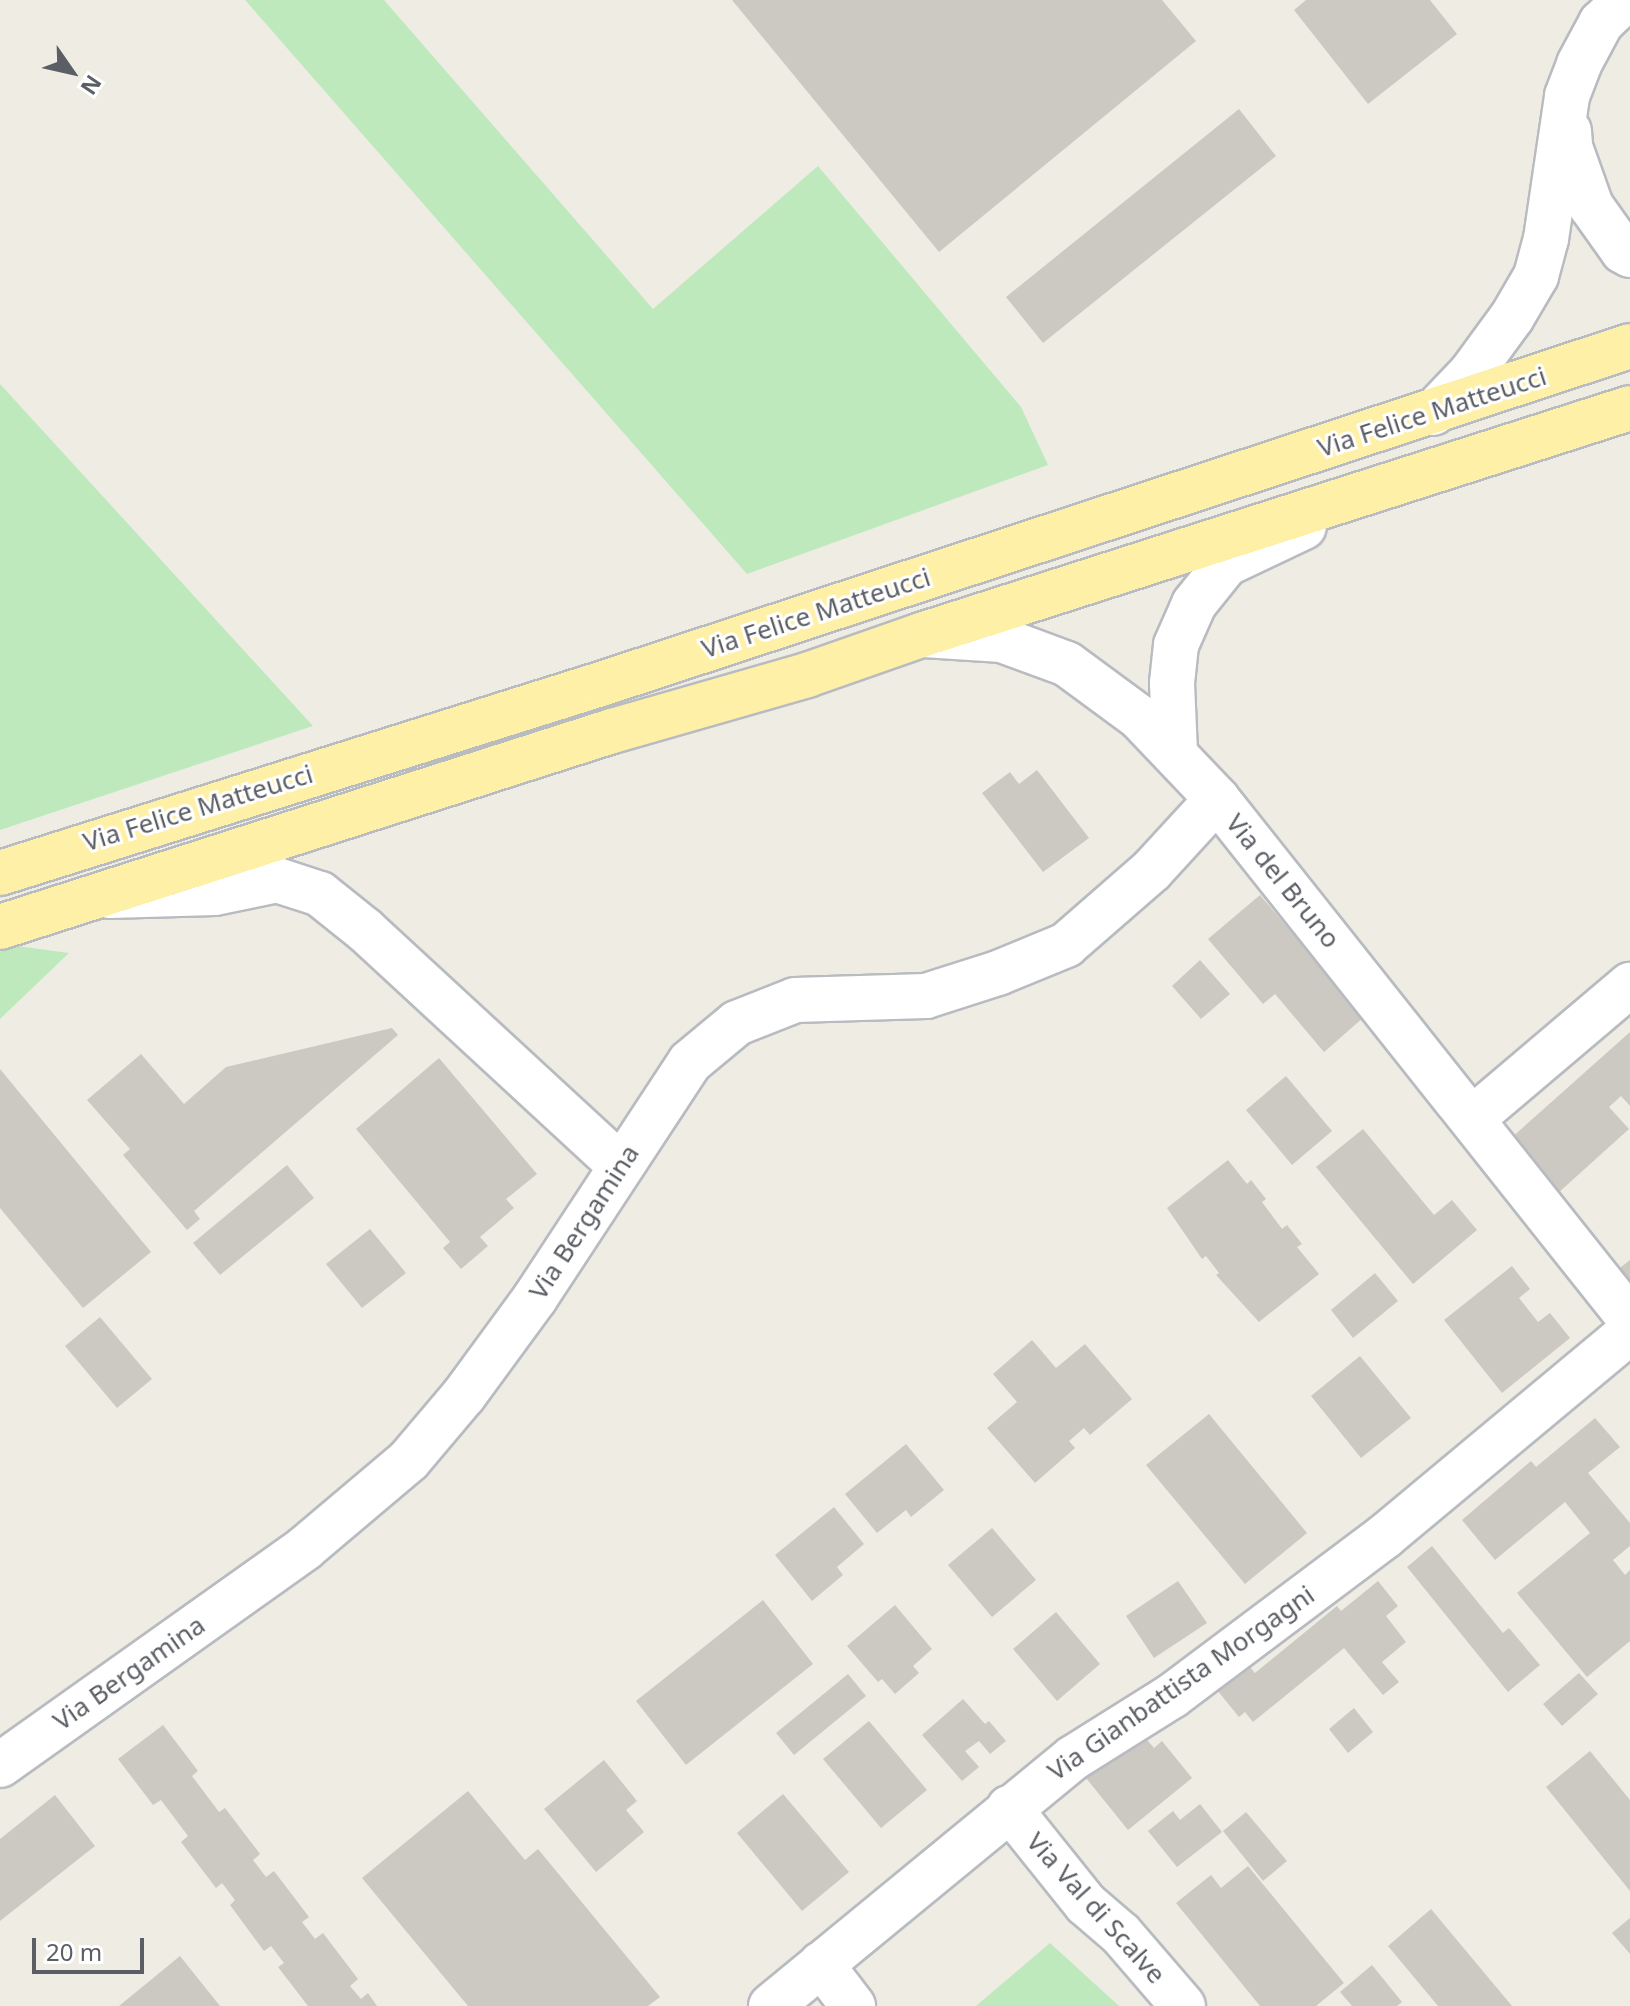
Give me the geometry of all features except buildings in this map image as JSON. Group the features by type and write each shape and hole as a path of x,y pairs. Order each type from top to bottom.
{"main road":[{"name":"Via Felice Matteucci","path":"0,873 601,684 1630,346"},
{"name":"Via Felice Matteucci","path":"0,927 612,731 807,675 921,635 1630,408"}],"street":[{"path":"1433,413 1471,373 1512,317 1536,276 1546,239 1567,96 1579,64 1601,23 1625,0"},
{"path":"1567,96 1570,147 1591,206 1623,251 1630,255"},
{"path":"1175,752 1172,683 1176,645 1194,604 1226,564 1393,483"},
{"name":"Via del Bruno","path":"921,635 1002,640 1067,664 1106,689 1175,752 1217,799 1473,1118 1630,1319"},
{"name":"Via Bergamina","path":"0,1765 305,1548 409,1460 464,1395 535,1298 690,1062 737,1023 795,1000 926,996 998,973 1066,945 1152,870 1217,799"},
{"path":"95,895 141,897 215,893 277,880 320,894 365,930 620,1165"},
{"path":"1473,1118 1630,985"},
{"name":"Via Gianbattista Morgagni","path":"771,2006 1073,1758 1172,1696 1385,1536 1630,1332"},
{"name":"Via Val di Scalve","path":"1009,1808 1078,1895 1121,1934 1183,2006"},
{"path":"821,1964 853,2006"}],"green space":[{"path":"245,0 384,0 653,309 818,166 1021,407 1048,465 747,574"},
{"path":"0,384 313,726 0,830"},
{"path":"17,946 69,953 0,1019 0,952"},
{"path":"1050,1943 1119,2006 976,2006"}]}
